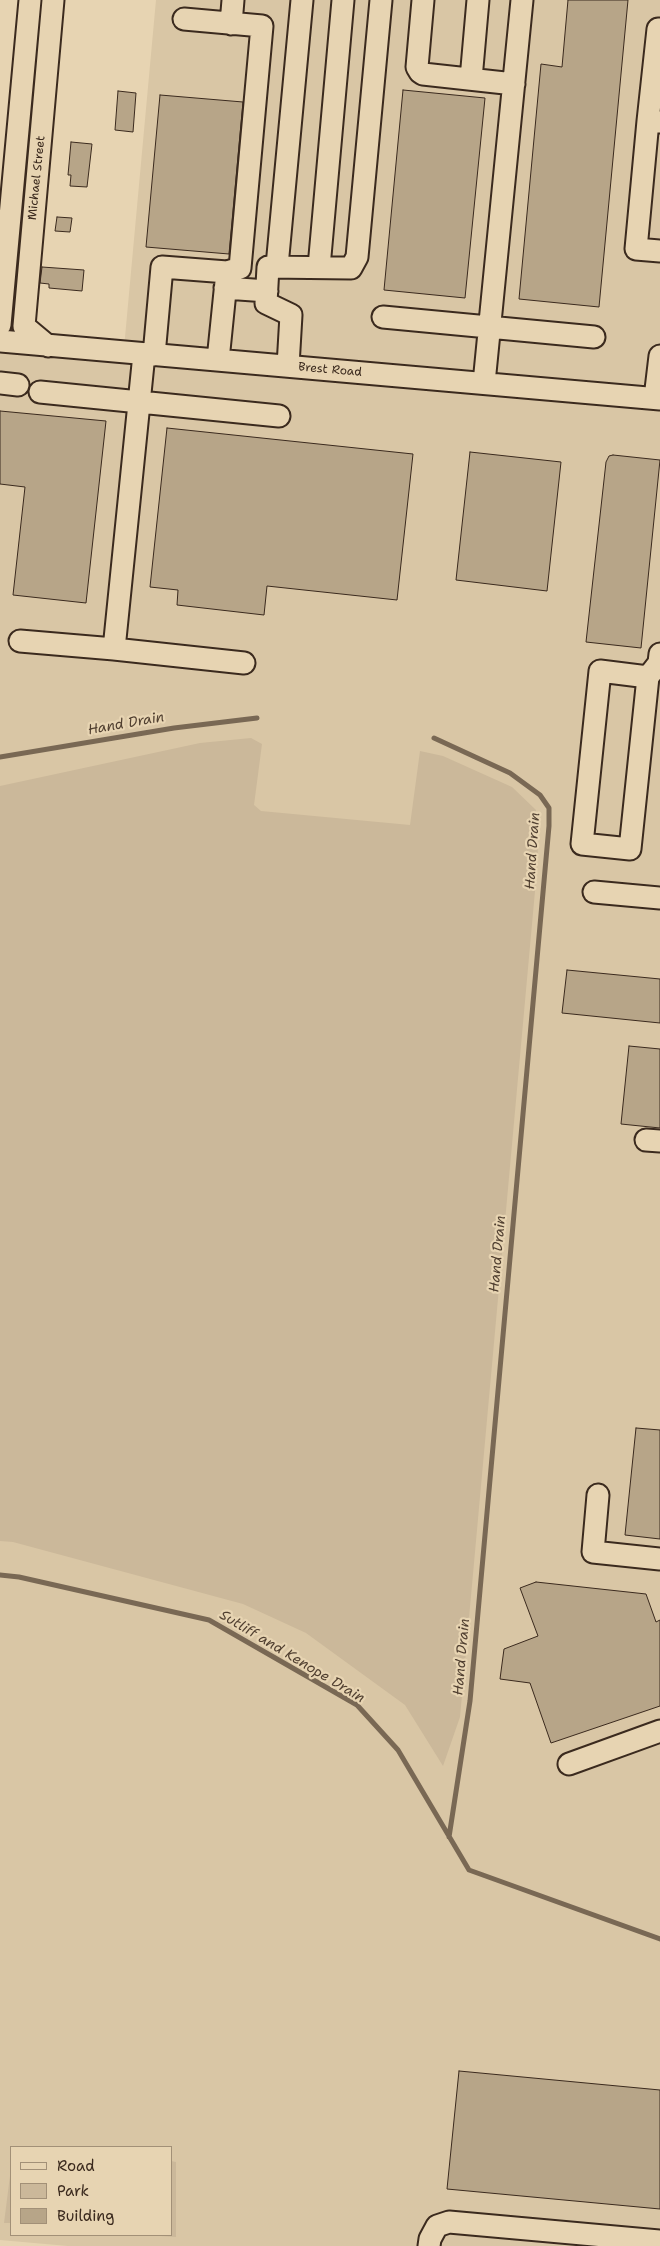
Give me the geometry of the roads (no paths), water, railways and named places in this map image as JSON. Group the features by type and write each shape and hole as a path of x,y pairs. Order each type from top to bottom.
{"street":[{"name":"Michael Street","path":"0,325 30,0"},
{"name":"Michael Street","path":"48,346 24,326 53,0"},
{"path":"231,24 234,0"},
{"path":"277,266 302,0"},
{"path":"319,267 343,0"},
{"path":"288,366 291,315 266,304 268,267 351,268 356,257 381,0"},
{"path":"423,0 417,67 420,72 423,74 514,84"},
{"path":"471,80 478,0"},
{"path":"484,384 522,0"},
{"path":"184,19 262,26 240,268 226,280 218,360"},
{"path":"660,29 658,29 654,121 636,249 660,251"},
{"path":"114,649 139,402 149,354 162,267 226,280 267,291"},
{"path":"383,317 594,337"},
{"name":"Brest Road","path":"0,341 658,398"},
{"path":"658,398 660,356"},
{"path":"40,392 279,416"},
{"path":"20,640 244,663"},
{"path":"648,676 600,671 582,844 630,849 648,676 659,663 660,654"},
{"path":"594,892 660,898"},
{"path":"598,1495 593,1552 660,1559"},
{"path":"569,1764 660,1731"},
{"path":"429,2246 430,2239 437,2226 449,2222 660,2240"}],"waterway":[{"name":"Hand Drain","path":"0,757 174,728 257,718"},
{"name":"Hand Drain","path":"434,738 510,773 540,795 549,808 549,826 470,1701 449,1837"},
{"name":"Sutliff and Kenope Drain","path":"0,1575 19,1577 209,1620 357,1705 398,1750 469,1870 660,1939"}]}
